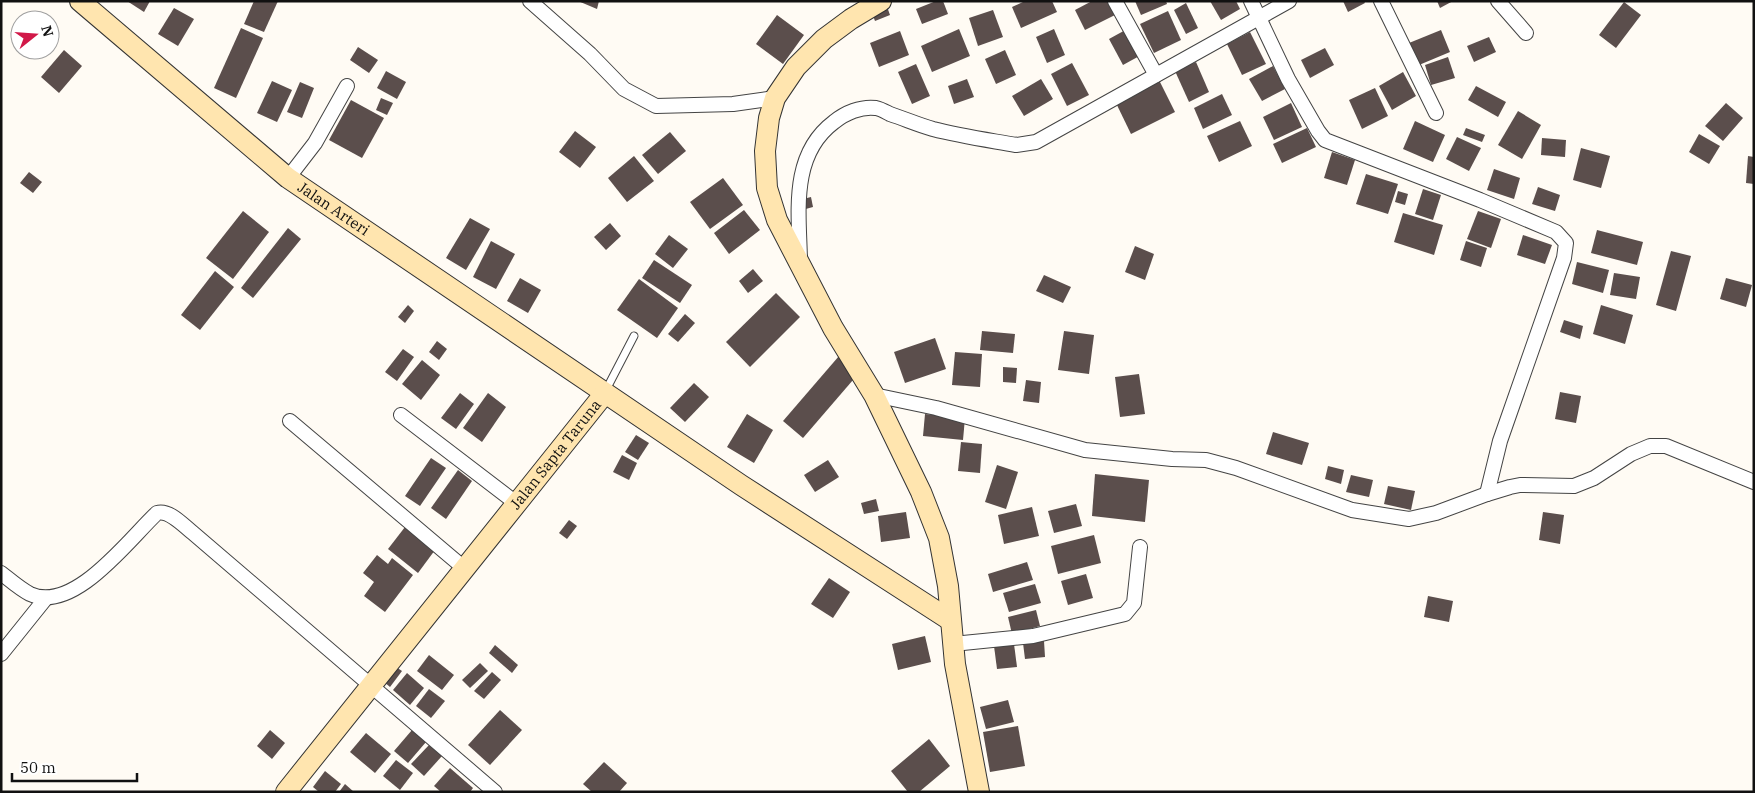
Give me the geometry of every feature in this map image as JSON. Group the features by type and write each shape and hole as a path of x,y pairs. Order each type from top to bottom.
{"street":[{"name":"Jalan Arteri","path":"80,1 288,178 605,393"},
{"path":"530,1 590,54 624,89 656,106 733,104 775,98"},
{"path":"881,1 851,19 824,39 796,67 775,98 769,118 765,151 767,188 777,220 833,328 874,395 921,492 939,538 948,586 953,644 979,792"},
{"path":"1115,1 1156,76"},
{"path":"1251,1 1288,79 1325,140 1480,200 1556,232 1566,244 1564,258 1500,441 1487,494"},
{"path":"800,264 798,208 805,163 814,141 844,114 876,108 933,129 1016,145 1036,142 1289,1"},
{"path":"1380,1 1436,113"},
{"path":"1498,1 1526,33"},
{"path":"288,178 314,143 348,86"},
{"name":"Jalan Sapta Taruna","path":"286,792 605,393 741,485 950,620"},
{"path":"874,395 953,413 1085,450 1172,459 1206,460 1260,476 1352,510 1410,519 1436,513 1487,494 1520,485 1574,486 1594,478 1630,454 1650,446 1666,446 1754,482"},
{"path":"401,415 516,503"},
{"path":"290,421 464,568"},
{"path":"1,573 30,594 46,598 59,595 84,585 99,573 157,513 168,513 495,792"},
{"path":"953,644 1033,636 1125,614 1134,603 1140,547"},
{"path":"1,654 46,598"}],"lane":[{"path":"605,393 634,336"}],"building":[{"path":"127,1 150,1 144,12"},
{"path":"254,1 278,1 264,32 244,24"},
{"path":"578,1 599,1 597,9"},
{"path":"936,1 943,1 948,14 922,24 916,9"},
{"path":"1025,1 1052,1 1057,12 1021,28 1012,7"},
{"path":"1092,1 1113,1 1119,13 1085,30 1075,10"},
{"path":"1135,1 1166,1 1167,4 1141,15"},
{"path":"1210,1 1236,1 1240,9 1221,20"},
{"path":"1343,1 1364,1 1365,3 1348,12"},
{"path":"1437,1 1453,1 1440,8"},
{"path":"1624,2 1641,15 1616,48 1599,35"},
{"path":"1186,3 1198,28 1186,34 1174,10"},
{"path":"886,4 890,15 875,21 871,10"},
{"path":"174,8 194,19 178,46 158,34"},
{"path":"993,10 1003,37 978,46 969,18"},
{"path":"1168,11 1181,40 1154,53 1140,24"},
{"path":"777,15 804,35 783,64 756,44"},
{"path":"241,28 263,38 236,98 214,88"},
{"path":"1129,28 1143,54 1123,65 1109,39"},
{"path":"959,29 970,56 932,72 921,46"},
{"path":"1054,29 1065,55 1047,63 1036,37"},
{"path":"1441,30 1450,52 1419,65 1409,43"},
{"path":"900,31 909,55 879,67 870,43"},
{"path":"1250,32 1266,64 1242,75 1227,44"},
{"path":"1489,37 1496,52 1474,62 1467,46"},
{"path":"358,47 378,60 369,73 350,60"},
{"path":"1325,48 1334,65 1310,78 1301,60"},
{"path":"64,50 82,66 59,93 41,77 55,60 60,60 60,55"},
{"path":"1005,50 1016,75 996,84 985,59"},
{"path":"1448,57 1455,78 1431,85 1425,65"},
{"path":"1196,62 1209,92 1189,102 1175,71"},
{"path":"1072,63 1089,95 1067,106 1051,74"},
{"path":"916,64 930,96 912,104 898,72"},
{"path":"1273,66 1285,89 1262,101 1249,79"},
{"path":"386,71 406,82 397,99 377,88"},
{"path":"1403,72 1416,96 1392,110 1379,86"},
{"path":"967,79 974,97 954,104 948,86"},
{"path":"1041,79 1053,99 1024,116 1012,96"},
{"path":"1159,80 1175,112 1131,134 1115,101"},
{"path":"272,81 292,90 277,122 257,113"},
{"path":"300,82 314,88 302,118 287,112"},
{"path":"1476,86 1506,102 1498,117 1468,100"},
{"path":"1375,88 1388,116 1362,129 1349,100"},
{"path":"1222,94 1232,115 1203,129 1194,108"},
{"path":"381,98 393,103 387,115 376,110"},
{"path":"351,100 384,118 362,158 329,140"},
{"path":"1291,103 1302,127 1274,140 1263,117"},
{"path":"1726,103 1743,118 1723,141 1705,126"},
{"path":"1518,111 1541,125 1522,159 1498,145"},
{"path":"1240,121 1252,146 1219,162 1207,136"},
{"path":"1415,121 1445,135 1433,162 1403,149"},
{"path":"1307,128 1316,147 1282,163 1273,144"},
{"path":"1466,128 1485,135 1482,142 1463,135"},
{"path":"575,131 596,147 580,168 559,152"},
{"path":"670,132 686,151 658,174 642,155"},
{"path":"1699,134 1720,146 1709,164 1689,152"},
{"path":"1457,137 1481,148 1469,171 1446,159"},
{"path":"1542,138 1566,140 1565,157 1541,155"},
{"path":"1581,148 1610,156 1601,188 1573,180"},
{"path":"1332,152 1355,160 1347,185 1324,178"},
{"path":"634,156 654,181 627,202 608,178"},
{"path":"1748,156 1754,157 1754,184 1746,183"},
{"path":"1494,169 1520,178 1514,199 1487,190"},
{"path":"29,172 42,182 33,193 20,183"},
{"path":"1366,174 1398,184 1388,214 1356,204"},
{"path":"723,178 743,205 710,229 690,202"},
{"path":"1538,187 1560,195 1555,211 1532,204"},
{"path":"1423,189 1441,195 1433,220 1415,214"},
{"path":"1398,191 1408,194 1405,205 1395,202"},
{"path":"811,197 813,207 802,210 799,200"},
{"path":"744,210 760,230 729,254 714,233"},
{"path":"243,211 269,232 233,279 206,258"},
{"path":"1478,211 1501,219 1491,248 1467,239"},
{"path":"1403,213 1443,225 1434,255 1394,242"},
{"path":"470,218 490,229 466,270 446,258"},
{"path":"610,223 621,236 606,250 594,237"},
{"path":"288,228 301,239 253,298 241,288"},
{"path":"1597,230 1643,242 1637,265 1591,253"},
{"path":"669,235 688,249 673,268 655,254"},
{"path":"1523,235 1552,245 1545,264 1517,255"},
{"path":"491,241 515,254 496,289 473,277"},
{"path":"1466,241 1487,248 1481,267 1460,260"},
{"path":"1135,246 1154,254 1145,280 1125,272"},
{"path":"1671,251 1691,256 1676,311 1656,305"},
{"path":"654,260 692,285 680,303 642,278"},
{"path":"1577,262 1609,270 1603,293 1572,284"},
{"path":"753,269 763,281 748,293 739,281"},
{"path":"215,271 234,287 200,330 181,315"},
{"path":"1614,273 1640,277 1636,299 1610,295"},
{"path":"1044,275 1071,287 1063,303 1036,291"},
{"path":"520,278 541,290 528,313 507,301"},
{"path":"1726,278 1752,285 1746,307 1720,299"},
{"path":"639,279 678,308 657,338 617,310"},
{"path":"776,293 800,317 750,367 726,342"},
{"path":"408,305 414,311 405,323 398,317"},
{"path":"1601,305 1633,315 1625,344 1593,334"},
{"path":"685,314 695,323 678,342 668,334"},
{"path":"1564,320 1583,326 1580,339 1560,332"},
{"path":"982,331 1015,334 1013,353 980,350"},
{"path":"1064,331 1094,335 1089,374 1058,370"},
{"path":"935,338 946,369 905,383 894,352"},
{"path":"437,341 447,349 439,360 429,352"},
{"path":"403,349 414,357 397,381 385,372"},
{"path":"955,352 982,354 980,387 952,385"},
{"path":"839,356 859,373 803,438 783,421"},
{"path":"422,360 440,375 421,400 402,384"},
{"path":"1003,367 1017,368 1016,383 1003,382"},
{"path":"1139,374 1145,414 1120,417 1115,377"},
{"path":"1026,380 1041,382 1039,403 1023,401"},
{"path":"694,383 709,397 685,422 670,408"},
{"path":"1560,392 1581,396 1576,423 1555,419"},
{"path":"460,393 474,404 456,429 441,418"},
{"path":"488,393 506,407 482,442 463,428"},
{"path":"747,414 773,430 754,463 727,447"},
{"path":"925,414 965,418 963,440 923,436"},
{"path":"1273,432 1309,443 1302,465 1266,454"},
{"path":"636,435 649,443 638,460 625,452"},
{"path":"961,442 982,444 980,473 958,471"},
{"path":"622,455 637,463 629,480 613,472"},
{"path":"431,458 446,468 420,506 405,496"},
{"path":"828,460 839,477 815,492 804,475"},
{"path":"997,465 1018,472 1006,509 985,502"},
{"path":"1328,466 1344,470 1341,484 1325,479"},
{"path":"458,470 472,481 446,519 431,508"},
{"path":"1095,474 1149,480 1145,522 1092,516"},
{"path":"1351,475 1373,480 1369,497 1346,492"},
{"path":"1388,486 1415,491 1411,510 1384,504"},
{"path":"876,499 879,511 864,514 861,503"},
{"path":"1076,504 1082,526 1054,533 1048,511"},
{"path":"1032,507 1039,536 1004,544 998,515"},
{"path":"906,512 910,538 881,542 878,516"},
{"path":"1543,512 1564,515 1560,544 1539,540"},
{"path":"569,520 577,526 567,539 559,533"},
{"path":"405,527 435,550 418,573 388,549"},
{"path":"1094,535 1101,563 1058,574 1051,546"},
{"path":"377,555 388,564 392,558 413,575 385,612 364,596 374,582 363,573"},
{"path":"1027,562 1033,580 993,592 988,574"},
{"path":"1086,574 1093,598 1068,605 1061,581"},
{"path":"829,578 850,592 833,618 811,604"},
{"path":"1035,584 1041,603 1009,612 1003,593"},
{"path":"1428,596 1453,601 1449,622 1424,617"},
{"path":"1036,610 1040,626 1012,634 1008,617"},
{"path":"925,636 931,662 898,670 892,644"},
{"path":"1044,641 1045,657 1025,659 1023,643"},
{"path":"1014,644 1017,667 997,669 994,646"},
{"path":"495,645 518,665 512,673 489,653"},
{"path":"429,655 454,675 442,690 417,671"},
{"path":"480,663 488,671 470,688 462,680"},
{"path":"396,667 402,671 390,687 384,682"},
{"path":"492,672 501,680 484,699 474,691"},
{"path":"407,673 424,688 410,705 393,690"},
{"path":"429,689 445,701 431,718 416,706"},
{"path":"1008,700 1014,722 986,729 980,707"},
{"path":"500,710 522,730 490,765 468,745"},
{"path":"1018,726 1025,766 990,772 983,732"},
{"path":"270,730 285,743 272,759 257,746"},
{"path":"412,730 426,742 408,763 394,751"},
{"path":"366,733 391,754 375,773 350,752"},
{"path":"929,739 950,766 919,792 908,792 891,771"},
{"path":"429,745 442,756 424,776 411,764"},
{"path":"396,760 413,773 400,790 383,776"},
{"path":"604,762 627,783 619,792 592,792 583,784"},
{"path":"450,768 473,788 470,792 441,792 434,786"},
{"path":"325,771 341,784 335,792 319,792 313,787"},
{"path":"345,784 354,792 339,792"}]}
